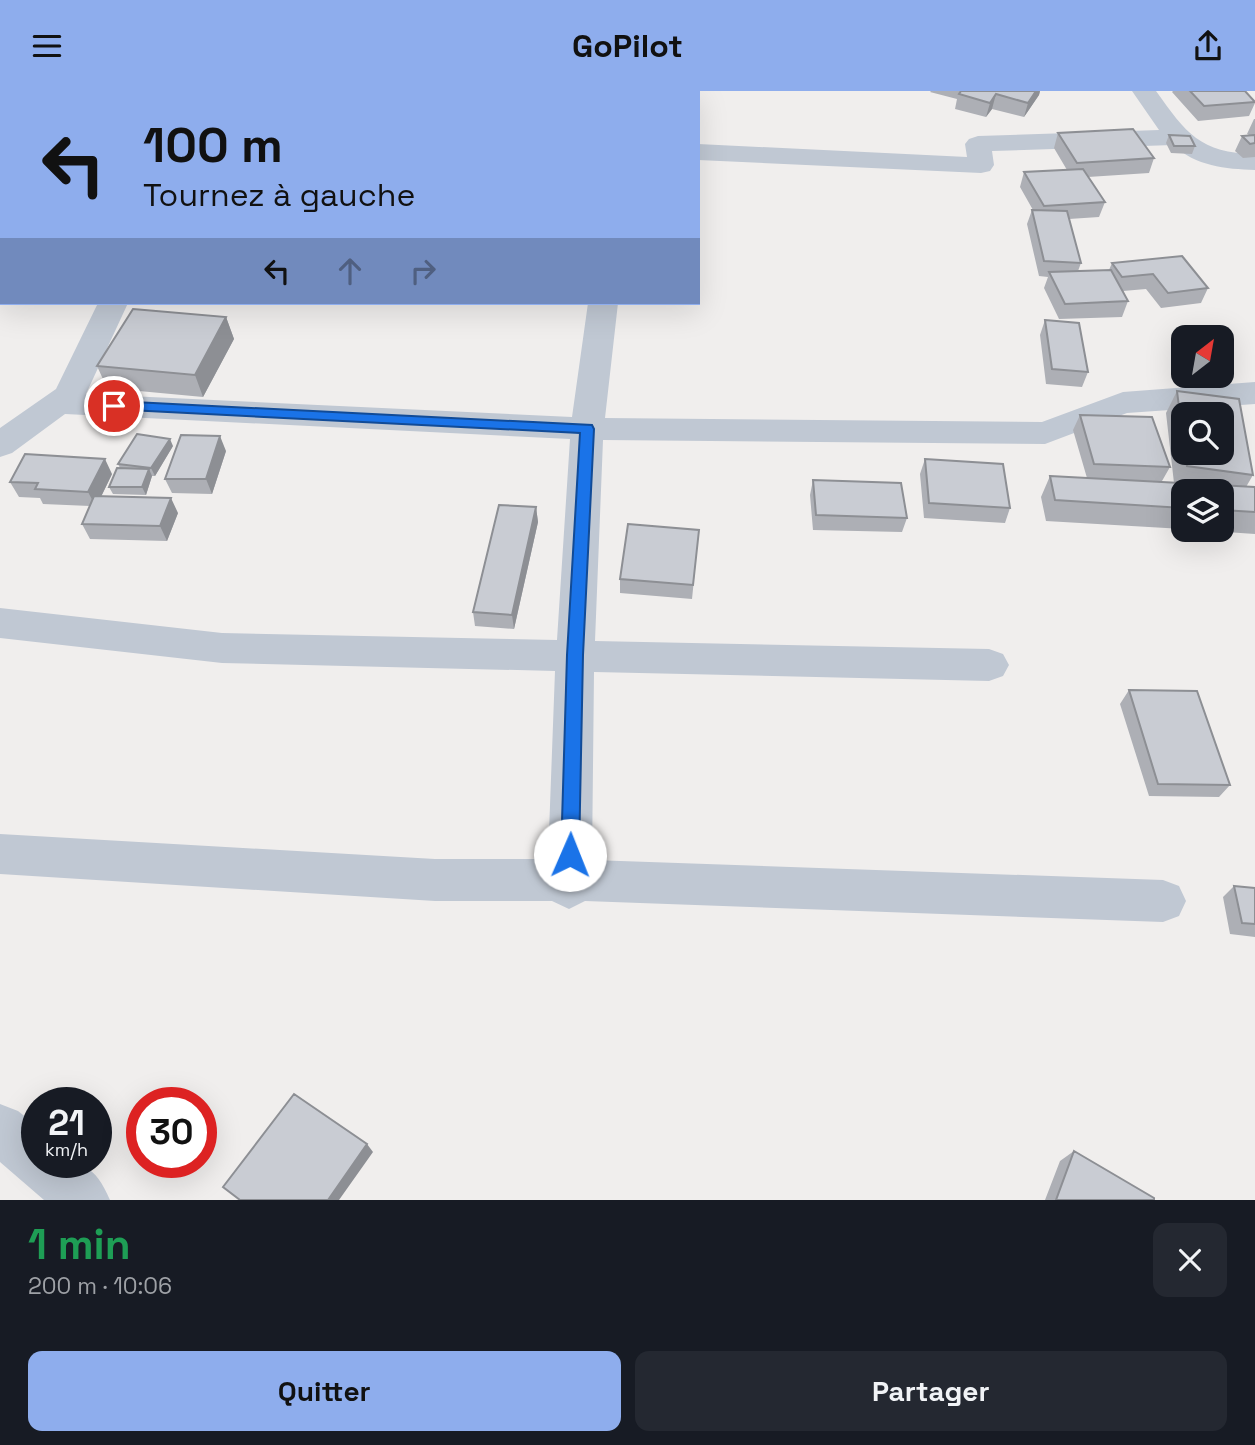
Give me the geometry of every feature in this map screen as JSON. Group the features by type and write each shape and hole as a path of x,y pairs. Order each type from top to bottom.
{"street":[{"path":"1144,91 1176,137 1191,149 1231,162 1255,162"},
{"path":"700,152 981,165 978,143 1176,137"},
{"path":"0,445 69,395 112,305"},
{"path":"569,884 575,655 587,429 603,305"},
{"path":"58,403 587,429 1045,433 1123,403 1255,393"},
{"path":"0,624 222,648 989,665"},
{"path":"0,854 435,880 1163,901"},
{"path":"0,1129 21,1147"},
{"path":"58,1178 84,1200"}],"building":[{"path":"961,91 1036,91 1028,103 996,94 990,103 959,94"},
{"path":"1190,91 1245,91 1255,102 1204,106"},
{"path":"1133,129 1154,158 1077,163 1058,133"},
{"path":"1169,135 1190,136 1195,146 1174,146"},
{"path":"1255,135 1255,143 1250,144 1242,136"},
{"path":"1083,169 1105,202 1044,206 1024,172"},
{"path":"1032,210 1067,211 1081,263 1044,261"},
{"path":"1182,256 1208,288 1168,293 1153,274 1122,277 1112,263"},
{"path":"1111,270 1128,301 1065,304 1049,272"},
{"path":"133,309 226,317 195,375 97,366"},
{"path":"1045,320 1079,323 1088,372 1052,369"},
{"path":"1177,391 1239,399 1253,475 1187,466 1234,465 1234,402 1178,402"},
{"path":"1080,415 1152,417 1170,467 1094,464"},
{"path":"137,434 170,439 151,468 118,464"},
{"path":"181,435 220,436 206,479 165,479"},
{"path":"25,454 105,459 88,492 35,489 38,483 10,482"},
{"path":"925,459 1003,464 1010,508 929,503"},
{"path":"117,468 149,469 142,487 109,487"},
{"path":"1050,476 1171,482 1171,507 1055,500"},
{"path":"813,480 901,483 907,518 816,515"},
{"path":"1234,486 1255,487 1255,512 1234,511"},
{"path":"94,496 171,498 160,526 82,524"},
{"path":"499,505 536,507 512,615 473,612"},
{"path":"628,524 699,530 693,585 620,579"},
{"path":"1129,690 1197,691 1230,785 1158,784"},
{"path":"1234,886 1255,888 1255,924 1242,923"},
{"path":"294,1094 367,1144 328,1200 240,1200 223,1187"},
{"path":"1074,1151 1154,1198 1154,1200 1056,1200"}],"route":[{"path":"114,406 587,429 575,655 570,855"}]}
